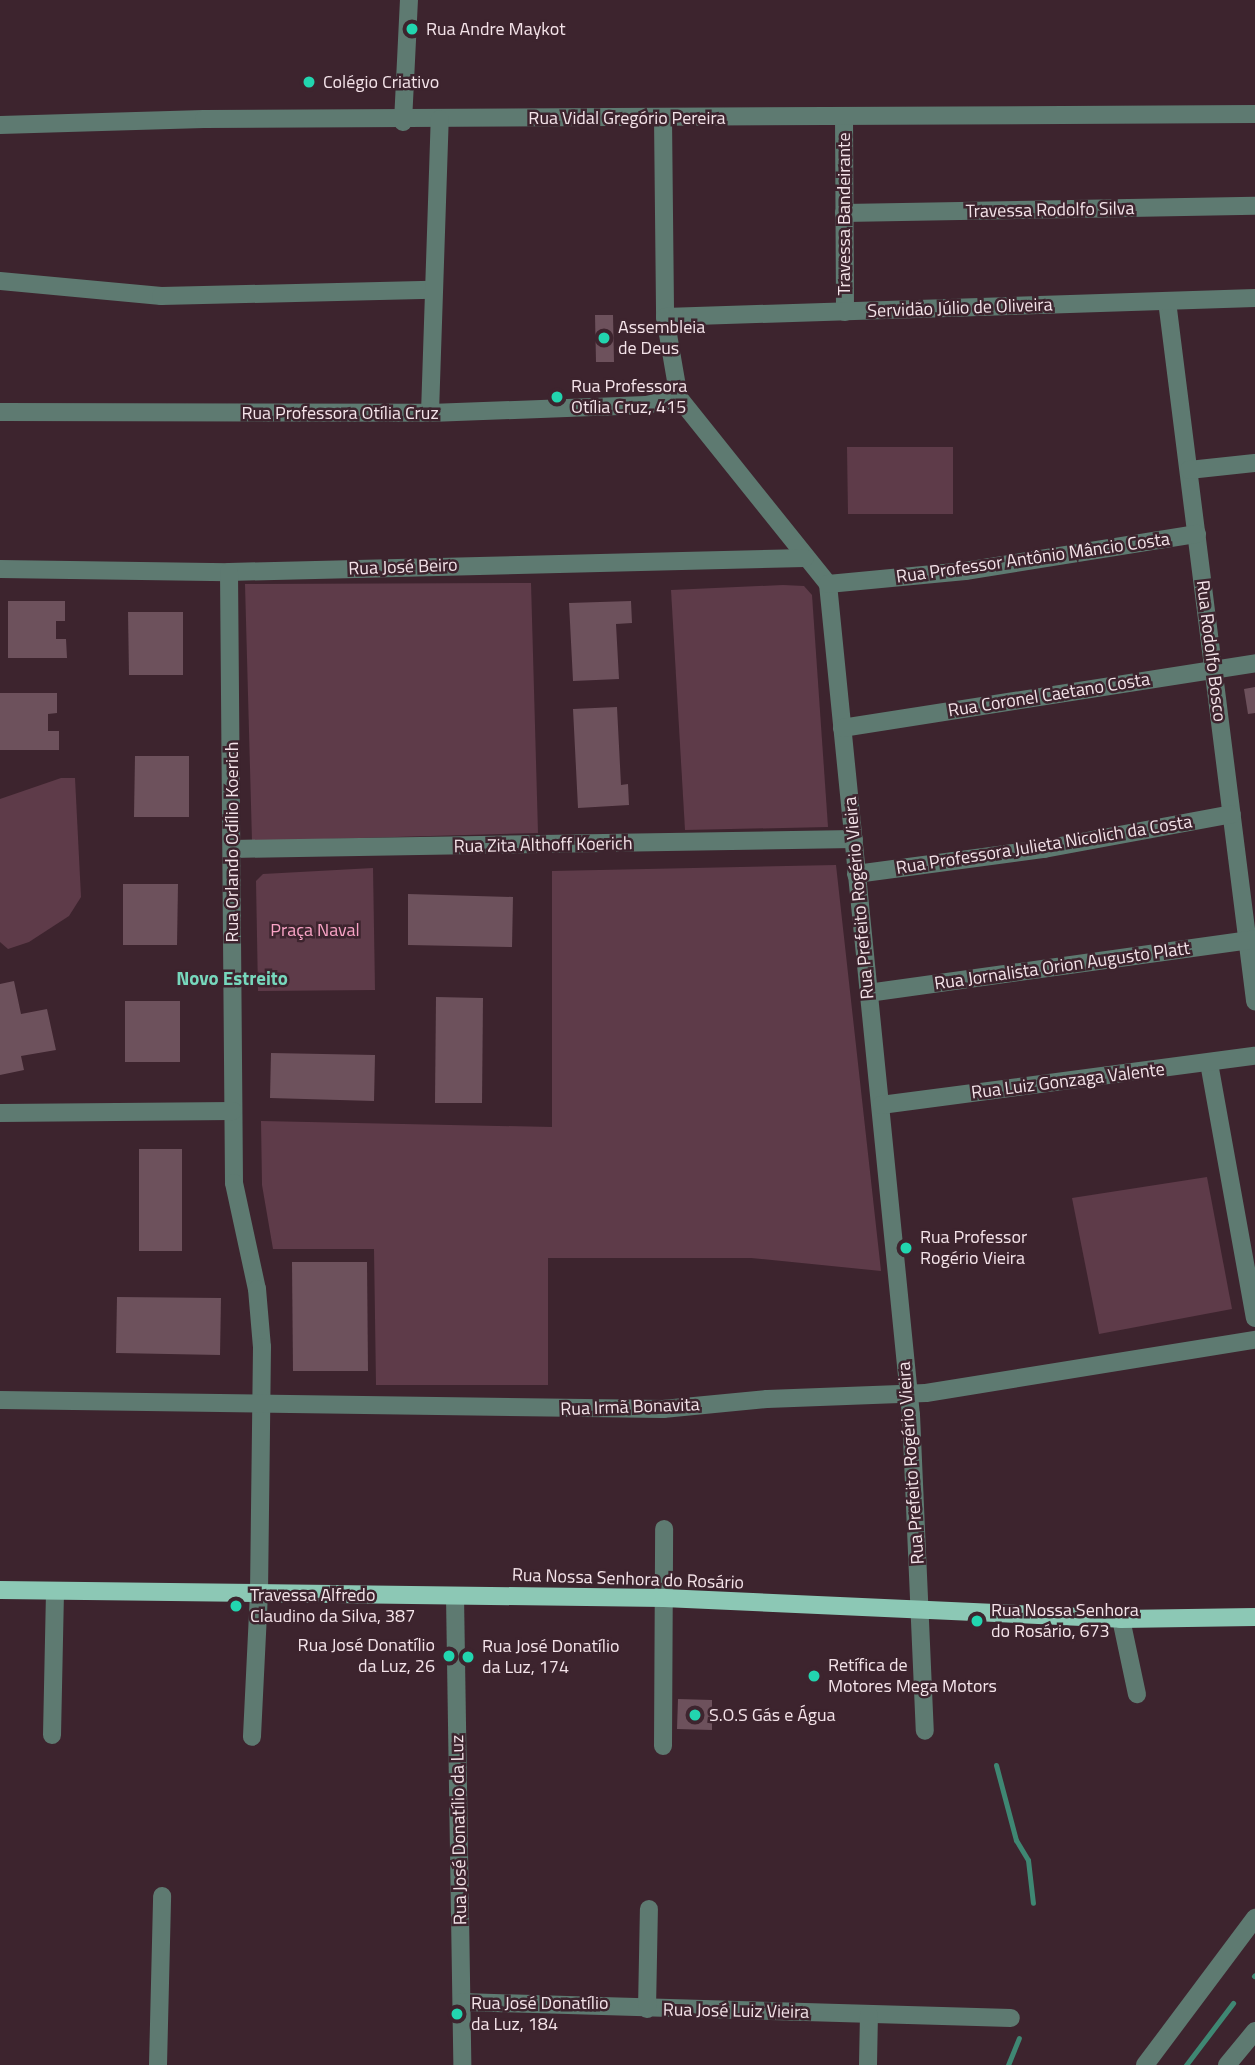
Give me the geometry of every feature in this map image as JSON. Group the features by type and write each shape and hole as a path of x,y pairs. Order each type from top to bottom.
{"main road":[{"name":"Rua Nossa Senhora do Rosário","path":"0,1590 664,1598 1121,1619 1255,1617"}],"street":[{"path":"403,122 409,0"},
{"name":"Rua Vidal Gregório Pereira","path":"0,125 204,119 403,122 1255,114"},
{"name":"Travessa Bandeirante","path":"844,117 845,312"},
{"path":"663,118 664,317 679,398 828,584"},
{"path":"430,414 432,290 440,120"},
{"name":"Travessa Rodolfo Silva","path":"844,213 1255,206"},
{"path":"0,281 161,296 432,290"},
{"name":"Servidão Júlio de Oliveira","path":"664,317 1255,298"},
{"name":"Rua Rodolfo Bosco","path":"1167,301 1231,814 1252,939 1255,1001"},
{"name":"Rua Professora Otília Cruz","path":"0,412 430,414 646,405 679,398"},
{"path":"1189,470 1255,463"},
{"name":"Rua Professor Antônio Mâncio Costa","path":"828,584 965,571 1197,534"},
{"name":"Rua José Beiro","path":"0,569 229,572 805,558"},
{"name":"Rua Orlando Odílio Koerich","path":"229,572 233,1111 238,1209 261,1318 259,1592 252,1737"},
{"name":"Rua Prefeito Rogério Vieira","path":"828,584 881,1105 907,1394 925,1731"},
{"name":"Rua Coronel Caetano Costa","path":"842,728 1255,663"},
{"name":"Rua Professora Julieta Nicolich da Costa","path":"856,874 1044,849 1231,814"},
{"name":"Rua Zita Althoff Koerich","path":"232,849 854,839"},
{"name":"Rua Jornalista Orion Augusto Platt","path":"868,993 1252,939"},
{"name":"Rua Luiz Gonzaga Valente","path":"881,1105 1255,1056"},
{"path":"1209,1063 1255,1318"},
{"path":"0,1113 233,1111"},
{"name":"Rua Irmã Bonavita","path":"0,1400 587,1411 907,1394 1255,1340"},
{"path":"663,1746 664,1529"},
{"path":"52,1735 55,1591"},
{"name":"Rua José Donatílio da Luz","path":"456,1596 462,2065"},
{"path":"1121,1619 1137,1694"},
{"path":"158,2065 162,1896"},
{"path":"647,2009 649,1909"},
{"path":"1145,2065 1255,1918"},
{"name":"Rua José Luiz Vieira","path":"462,2002 1011,2018"},
{"path":"868,2065 869,2015"},
{"path":"1227,2065 1255,2031"}],"green space":[{"path":"847,447 953,447 953,514 848,514"},
{"path":"531,583 538,833 252,841 245,584"},
{"path":"804,586 812,595 828,827 685,830 671,590"},
{"path":"61,778 75,778 81,897 69,916 29,942 8,949 0,942 0,799"},
{"path":"836,865 881,1271 751,1258 548,1258 548,1385 376,1385 374,1249 273,1249 262,1185 261,1121 552,1127 552,871"},
{"name":"Praça Naval","path":"373,868 375,990 258,991 256,881 263,874"},
{"path":"1207,1177 1232,1309 1099,1334 1072,1198"}],"building":[{"name":"Assembleia de Deus","path":"595,315 613,315 614,362 596,362"},
{"path":"8,601 65,601 65,621 56,621 56,639 66,639 67,658 8,658"},
{"path":"631,601 632,623 616,624 619,679 573,681 569,603"},
{"path":"128,612 183,612 183,675 129,675"},
{"path":"1255,687 1255,713 1248,714 1244,689"},
{"path":"0,693 57,693 57,713 48,714 48,731 59,731 59,750 0,750"},
{"path":"617,707 621,785 628,784 629,805 578,808 573,709"},
{"path":"135,756 189,756 189,817 134,817"},
{"path":"123,884 178,884 177,945 123,945"},
{"path":"408,894 513,897 512,947 408,945"},
{"path":"14,981 21,1014 47,1009 56,1050 21,1056 24,1070 0,1075 0,984"},
{"path":"436,997 483,998 482,1103 435,1103"},
{"path":"125,1001 180,1001 180,1062 125,1062"},
{"path":"271,1053 375,1055 374,1101 270,1098"},
{"path":"139,1149 182,1149 182,1251 139,1251"},
{"path":"292,1262 367,1262 368,1371 293,1371"},
{"path":"117,1297 221,1298 220,1355 116,1353"},
{"name":"S.O.S Gás e Água","path":"678,1699 712,1700 712,1730 677,1729"}],"waterway":[{"path":"996,1765 1016,1840 1028,1860 1033,1903"},
{"path":"1186,2065 1233,2003"},
{"path":"1008,2065 1019,2038"}],"place":[{"name":"Rua Andre Maykot","path":"412,29"},
{"name":"Colégio Criativo","path":"309,82"},
{"name":"Assembleia de Deus","path":"604,338"},
{"name":"Rua Professora Otília Cruz, 415","path":"557,397"},
{"name":"Rua Professor Rogério Vieira","path":"906,1248"},
{"name":"Travessa Alfredo Claudino da Silva, 387","path":"236,1606"},
{"name":"Rua Nossa Senhora do Rosário, 673","path":"977,1621"},
{"name":"Rua José Donatílio da Luz, 26","path":"449,1656"},
{"name":"Rua José Donatílio da Luz, 174","path":"468,1657"},
{"name":"Retífica de Motores Mega Motors","path":"814,1676"},
{"name":"S.O.S Gás e Água","path":"695,1715"},
{"name":"Rua José Donatílio da Luz, 184","path":"457,2014"}],"district":[{"name":"Novo Estreito","path":"232,978"}]}
